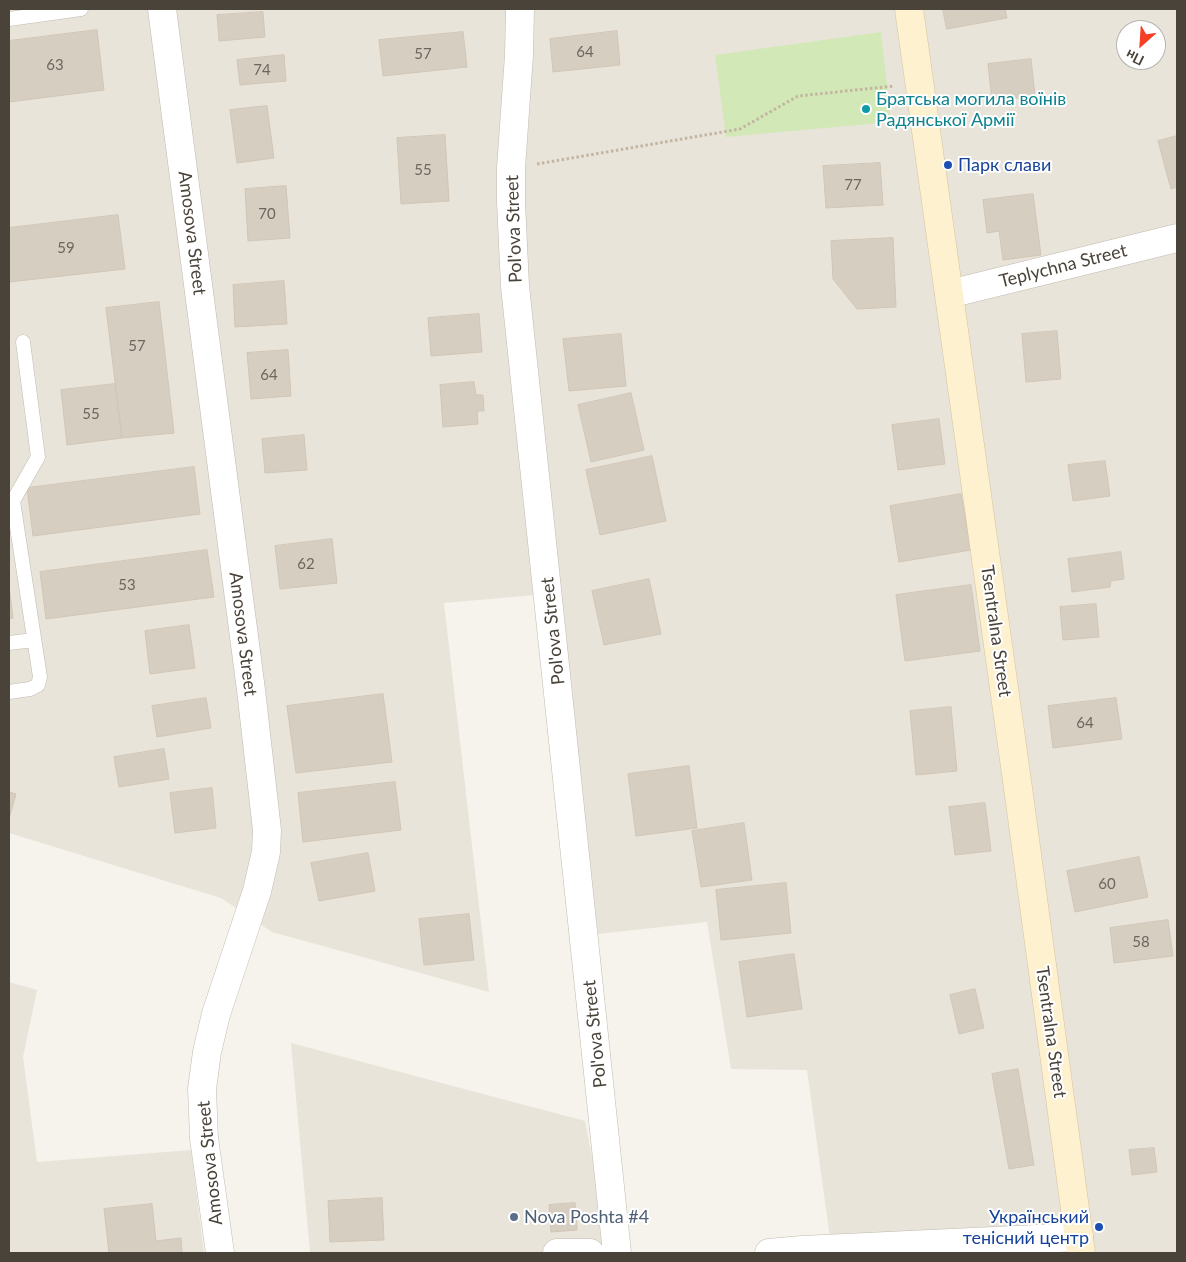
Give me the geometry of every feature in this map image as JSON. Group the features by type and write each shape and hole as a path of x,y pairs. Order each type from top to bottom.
{"main road":[{"name":"Tsentralna Street","path":"909,9 1080,1245"}],"street":[{"name":"Amosova Street","path":"162,9 267,830 266,852 257,891 216,1014 206,1052 202,1089 204,1138 220,1253"},
{"name":"Pol'ova Street","path":"520,9 520,55 511,202 516,286 618,1253"},
{"name":"Teplychna Street","path":"949,294 1177,238"},
{"path":"769,1253 802,1250 1080,1245"},
{"path":"556,1253 590,1253"}],"lane":[{"path":"9,19 81,9"},
{"path":"9,692 30,689 38,685 40,677 11,501 38,457 23,342"},
{"path":"9,643 34,640"}],"path":[{"path":"512,168 740,129 798,96 919,83"}],"shaded area":[{"path":"9,9 1177,9 1177,1253 832,1253 807,1070 731,1069 707,922 598,934 559,593 444,603 489,992 272,932 221,898 9,833"},
{"path":"9,982 37,990 23,1057 37,1162 191,1150 204,1253 9,1253"},
{"path":"291,1043 585,1121 611,1253 301,1253 310,1252"}],"green space":[{"path":"881,32 891,122 726,137 715,55"}],"building":[{"path":"943,9 1005,9 1007,18 947,29"},
{"path":"263,12 265,37 219,41 217,15"},
{"path":"97,30 104,90 9,102 9,41"},
{"path":"617,31 620,65 553,72 550,39"},
{"path":"463,32 467,67 383,76 379,40"},
{"path":"284,55 286,81 240,85 237,60"},
{"path":"1031,59 1035,96 992,101 988,64"},
{"path":"267,106 274,158 237,163 230,110"},
{"path":"445,135 449,201 401,204 397,138"},
{"path":"1177,136 1177,187 1171,189 1158,141"},
{"path":"880,163 883,205 826,208 823,166"},
{"path":"286,186 290,238 248,241 245,189"},
{"path":"1033,194 1041,255 1003,260 999,231 987,233 983,200"},
{"path":"118,215 125,269 9,282 9,228"},
{"path":"893,238 896,307 857,309 833,279 831,241"},
{"path":"284,281 287,324 235,327 233,285"},
{"path":"159,302 174,433 122,438 106,308"},
{"path":"479,314 482,352 431,356 428,318"},
{"path":"1057,331 1061,379 1026,382 1022,334"},
{"path":"621,334 626,386 569,391 563,339"},
{"path":"288,350 291,396 251,399 247,353"},
{"path":"474,382 476,395 483,395 484,411 477,411 478,424 443,427 440,385"},
{"path":"115,384 122,438 67,445 61,390"},
{"path":"631,393 644,450 591,462 578,405"},
{"path":"939,419 945,464 898,470 892,425"},
{"path":"304,435 307,470 265,473 262,439"},
{"path":"652,456 666,521 600,535 586,470"},
{"path":"1105,461 1110,496 1073,501 1068,465"},
{"path":"194,467 200,514 33,536 27,488"},
{"path":"961,494 971,550 899,562 890,506"},
{"path":"332,539 337,583 280,589 275,546"},
{"path":"207,550 214,597 46,619 40,572"},
{"path":"1121,552 1124,579 1111,581 1110,587 1072,592 1068,559"},
{"path":"649,579 661,634 604,645 592,591"},
{"path":"971,585 980,651 905,661 896,595"},
{"path":"9,586 13,618 9,619"},
{"path":"1096,604 1099,637 1063,640 1060,607"},
{"path":"189,625 195,668 150,674 145,631"},
{"path":"383,694 392,762 296,773 287,706"},
{"path":"206,698 211,728 157,737 152,706"},
{"path":"1116,698 1122,739 1053,748 1048,706"},
{"path":"951,707 957,771 916,775 910,711"},
{"path":"164,749 169,779 119,787 114,757"},
{"path":"689,766 697,828 636,836 628,774"},
{"path":"395,782 401,830 303,842 298,793"},
{"path":"212,788 216,828 175,833 170,793"},
{"path":"9,792 16,794 9,819"},
{"path":"985,803 991,851 955,855 949,807"},
{"path":"744,823 752,880 701,887 692,831"},
{"path":"368,853 375,891 319,901 311,863"},
{"path":"1139,857 1148,897 1075,912 1067,871"},
{"path":"786,883 791,933 721,940 716,890"},
{"path":"469,914 474,960 424,965 419,919"},
{"path":"1168,920 1173,956 1114,963 1110,928"},
{"path":"794,954 802,1009 747,1017 739,962"},
{"path":"975,989 984,1028 959,1034 950,995"},
{"path":"1018,1069 1034,1165 1009,1169 992,1074"},
{"path":"1154,1148 1157,1172 1132,1175 1129,1150"},
{"path":"382,1198 384,1240 330,1242 328,1201"},
{"path":"575,1203 577,1230 551,1232 549,1205"},
{"path":"152,1204 156,1241 181,1238 182,1253 109,1253 104,1209"}],"place":[{"name":"Братська могила воїнів Радянської Армії","path":"866,109"},
{"name":"Парк слави","path":"948,165"},
{"name":"Nova Poshta #4","path":"514,1217"},
{"name":"Український тенісний центр","path":"1099,1227"}]}
